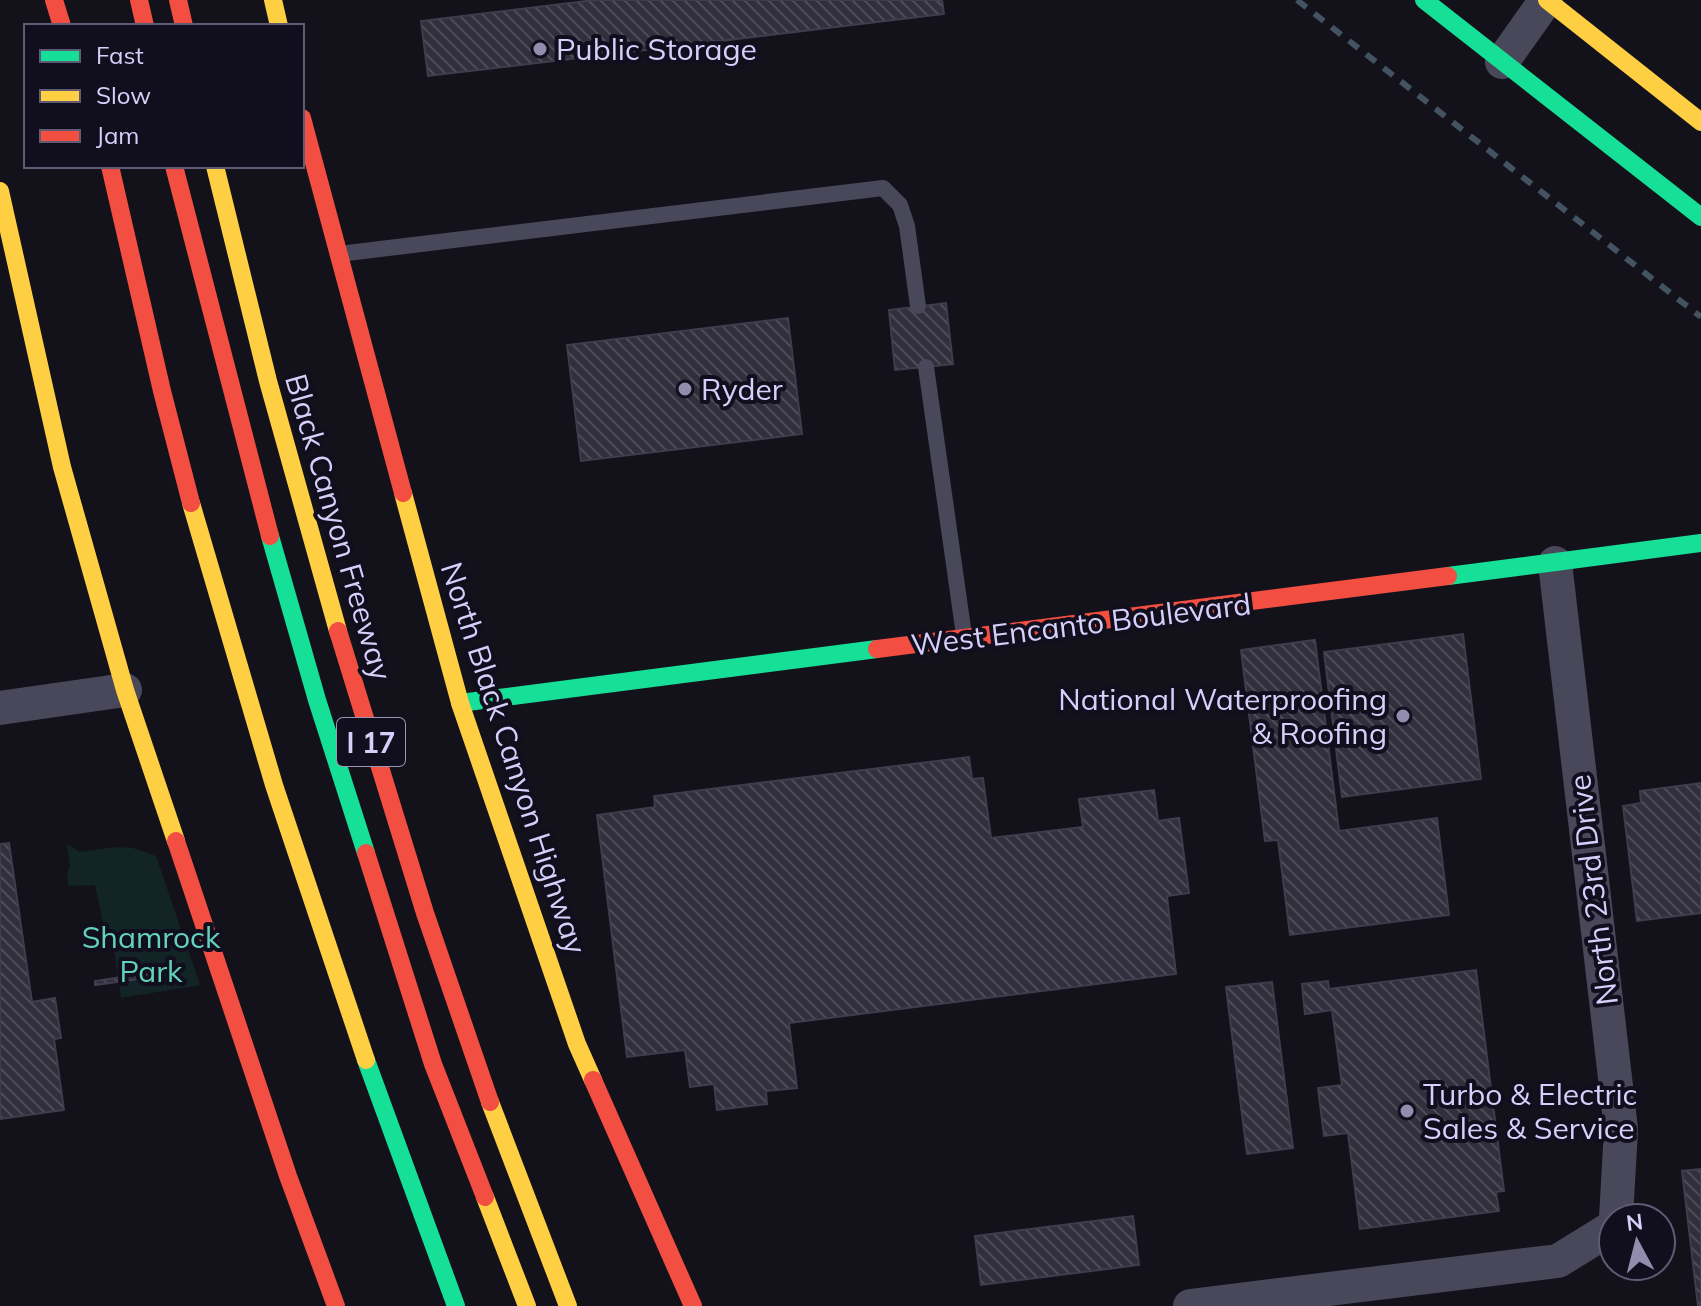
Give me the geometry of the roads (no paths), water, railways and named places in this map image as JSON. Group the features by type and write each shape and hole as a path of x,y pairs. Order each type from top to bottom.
{"main road":[{"path":"54,0 61,24"},
{"path":"74,0 79,24"},
{"path":"139,0 145,24"},
{"path":"178,0 184,24"},
{"path":"185,0 185,24"},
{"path":"273,0 279,24"},
{"path":"1424,0 1701,217"},
{"path":"1546,0 1701,122"},
{"name":"North Black Canyon Highway","path":"304,126 460,703 577,1044 693,1306"},
{"path":"109,168 180,463 254,721 360,1044 456,1306"},
{"path":"175,168 270,538 317,700 433,1064 527,1306"},
{"name":"Black Canyon Freeway","path":"215,168 287,455 381,776 460,1020 568,1306"},
{"path":"0,191 62,467 125,690 288,1176 336,1306"},
{"name":"West Encanto Boulevard","path":"460,703 1701,543"}],"street":[{"path":"1502,62 1546,0"},
{"name":"North 23rd Drive","path":"1555,563 1621,1129 1617,1202"},
{"path":"0,708 125,690"},
{"path":"1190,1306 1558,1261 1597,1237"}],"lane":[{"path":"337,254 883,188 900,205 907,226 918,306"},
{"path":"926,367 964,639"}],"railway":[{"path":"1297,0 1701,317"}],"place":[{"name":"Public Storage","path":"540,49"},
{"name":"Ryder","path":"685,389"},
{"name":"National Waterproofing & Roofing","path":"1403,716"},
{"name":"Turbo & Electric Sales & Service","path":"1407,1111"}],"park label":[{"name":"Shamrock Park","path":"151,954"}]}
